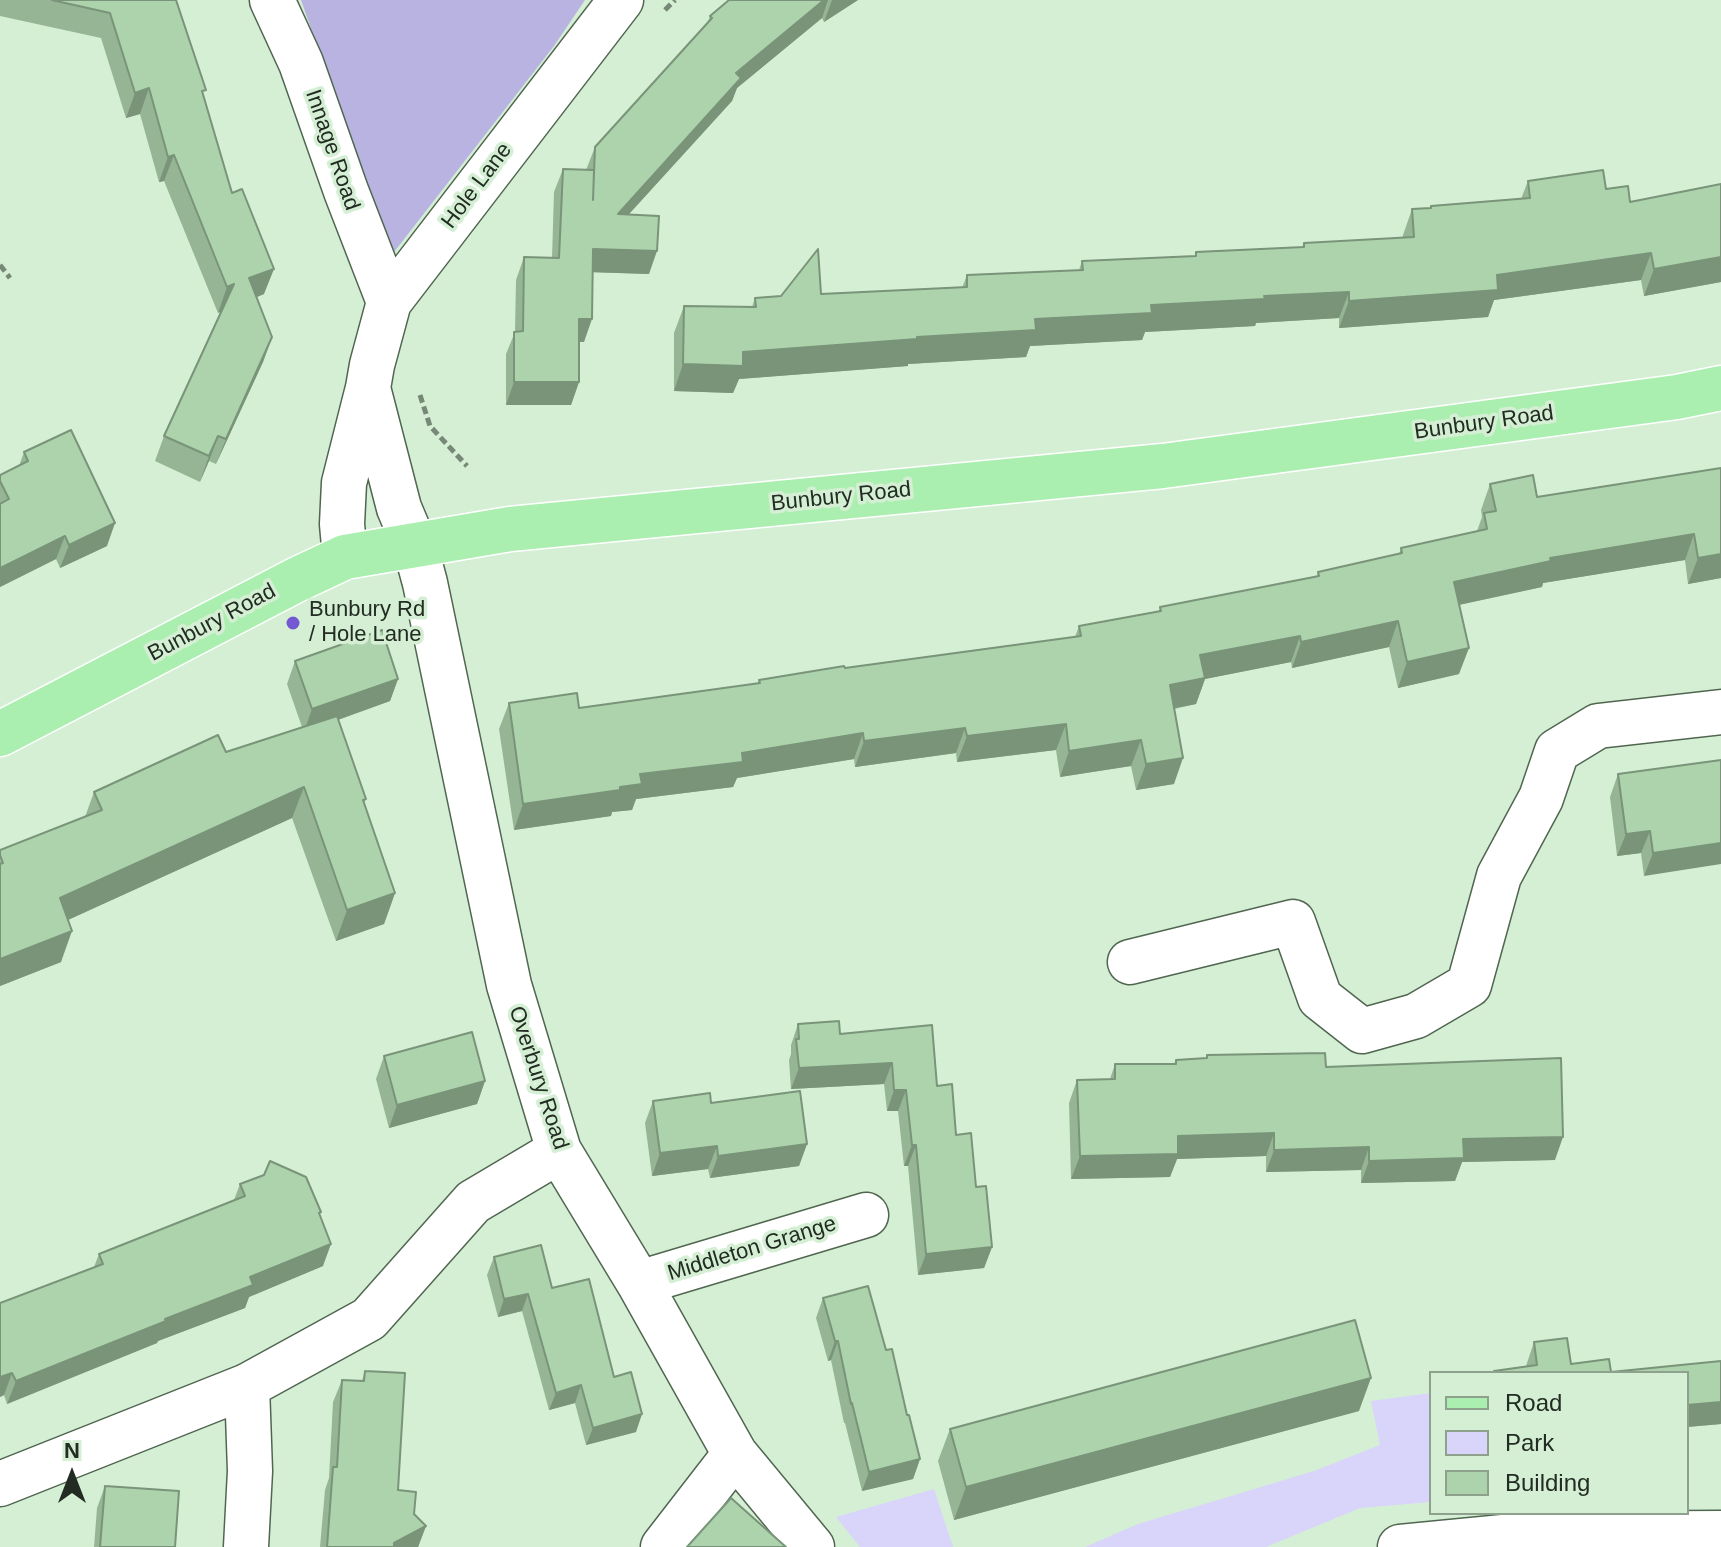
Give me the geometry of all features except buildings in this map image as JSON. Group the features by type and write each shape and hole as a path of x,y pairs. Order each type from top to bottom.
{"main road":[{"name":"Bunbury Road","path":"0,734 345,557 510,529 1163,466 1661,399 1721,388"}],"street":[{"name":"Innage Road","path":"272,0 301,63 389,302"},
{"name":"Hole Lane","path":"345,557 342,524 344,483 389,302 621,0"},
{"name":"Hole Lane","path":"368,388 399,508 415,546"},
{"name":"Overbury Road","path":"415,546 433,618 509,985 559,1151 639,1283 735,1454 812,1547"},
{"path":"1130,962 1293,922 1320,998 1362,1031 1416,1016 1469,985 1499,876 1541,798 1557,751 1598,726 1721,712"},
{"path":"0,1484 247,1386 369,1319 473,1202 559,1151"},
{"name":"Middleton Grange","path":"639,1283 866,1215"},
{"path":"246,1547 250,1471 247,1386"},
{"path":"663,1547 735,1454"},
{"path":"1400,1547 1534,1534 1721,1533"}],"path":[{"path":"664,11 675,0"},
{"path":"0,265 10,278"},
{"path":"416,383 430,426 467,466"}],"green space":[{"path":"1429,1393 1429,1502 1360,1508 1266,1547 1085,1547 1138,1524 1314,1471 1380,1445 1371,1401"},
{"path":"934,1489 953,1547 860,1547 836,1517"}],"shaded area":[{"path":"301,0 585,0 554,46 391,256"}],"place":[{"name":"Bunbury Rd / Hole Lane","path":"293,623"}]}
